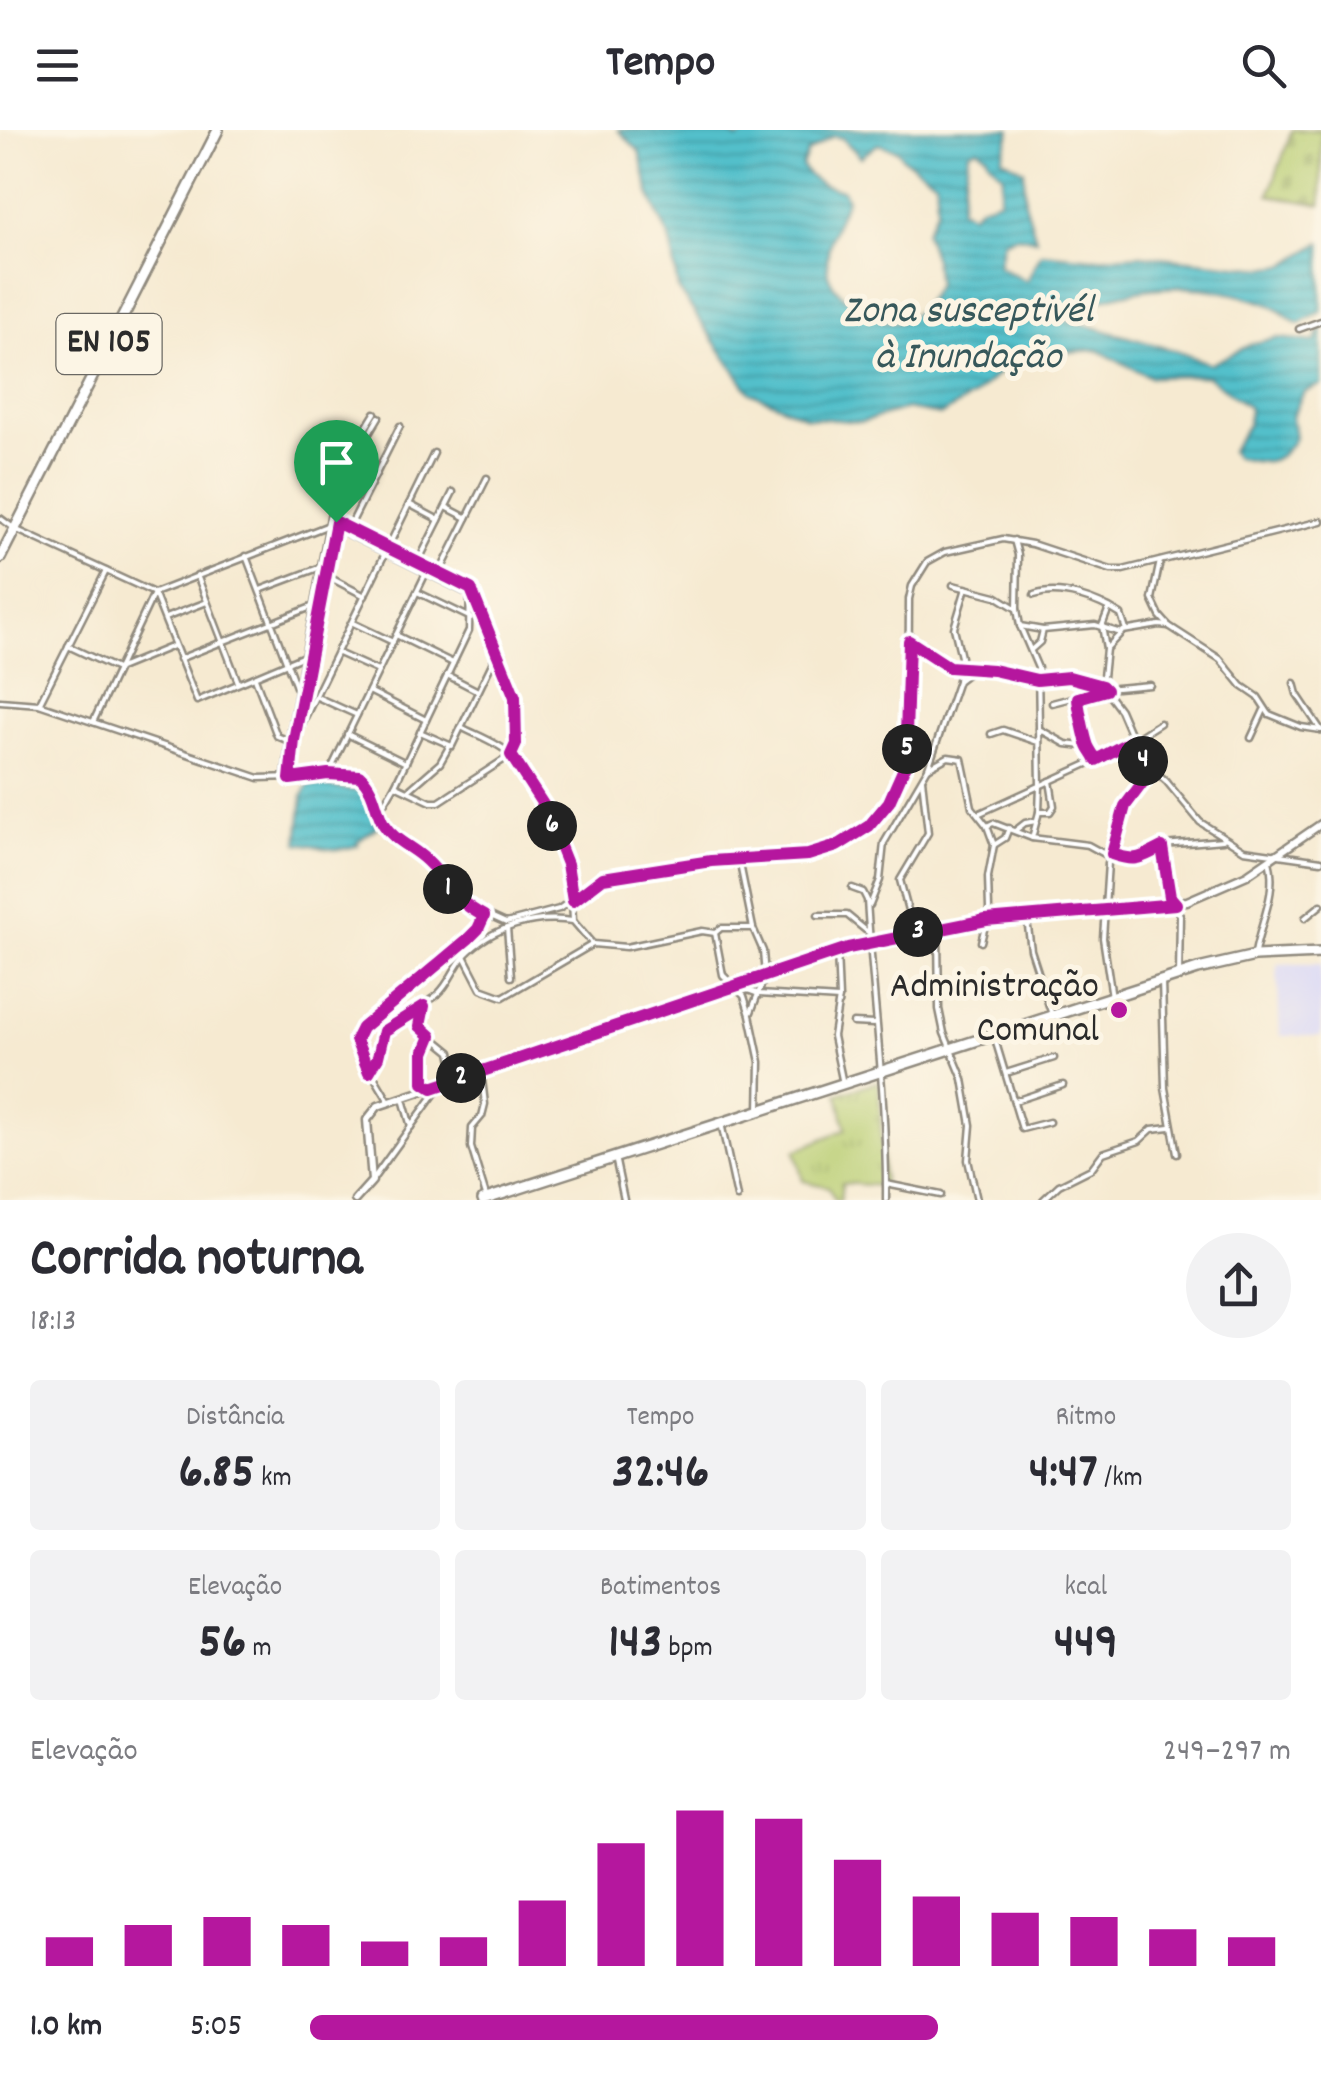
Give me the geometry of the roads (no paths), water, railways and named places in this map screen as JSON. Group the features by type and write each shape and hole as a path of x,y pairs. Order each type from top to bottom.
{"main road":[{"name":"EN 105","path":"0,558 218,130"},
{"path":"485,1200 1179,975 1255,956 1321,954"}],"street":[{"path":"1299,329 1321,321"},
{"path":"291,741 325,575 341,466 377,415"},
{"path":"348,528 400,426"},
{"path":"291,741 317,696 434,453"},
{"path":"440,573 487,478"},
{"path":"418,562 453,492"},
{"path":"409,504 439,520"},
{"path":"446,507 467,518"},
{"path":"0,518 14,529 154,594 197,701 304,656"},
{"path":"369,1072 378,1057 384,1031 424,1006 444,988 464,956 506,925 559,909 603,878 739,859 819,853 857,835 880,814 897,790 905,766 909,599 922,568 936,556 992,540 1014,540 1111,570 1321,522"},
{"path":"333,525 418,562 471,593 515,697 516,744 511,755 438,802 396,785"},
{"path":"288,779 304,656 333,525"},
{"path":"93,722 154,594 333,525 348,528 426,573 471,593"},
{"path":"1014,540 1018,554 1020,626 1038,668 1040,786 1032,838"},
{"path":"246,556 298,692"},
{"path":"1160,561 1152,599 1160,616 1220,659 1242,686 1258,697 1264,710 1301,727 1321,730"},
{"path":"260,590 321,566"},
{"path":"40,704 106,571"},
{"path":"328,774 426,573"},
{"path":"197,575 239,684"},
{"path":"325,575 366,597"},
{"path":"953,584 996,596 1017,609"},
{"path":"868,910 880,880 884,843 928,768 958,681 954,628 966,588"},
{"path":"1034,595 1044,591 1074,595 1109,608 1121,615 1124,631"},
{"path":"417,592 471,618"},
{"path":"378,806 396,785 454,663 471,618 471,593"},
{"path":"163,619 208,602"},
{"path":"179,660 314,606"},
{"path":"1104,688 1106,649 1102,626 1109,608"},
{"path":"353,623 392,642"},
{"path":"1020,626 1043,630 1102,626 1124,631 1170,626"},
{"path":"1031,650 1040,642 1043,630"},
{"path":"1106,649 1124,631"},
{"path":"396,635 454,663"},
{"path":"909,641 938,662 960,668 1010,672 1037,680 1069,677 1104,688 1120,710 1140,756 1196,819 1244,850 1273,858 1321,862"},
{"path":"68,646 117,669 173,646"},
{"path":"338,653 378,671"},
{"path":"408,790 440,763 497,653"},
{"path":"958,681 976,669"},
{"path":"448,676 478,691"},
{"path":"255,678 278,736 291,741"},
{"path":"1294,683 1321,730"},
{"path":"1052,703 1104,688 1150,685"},
{"path":"368,691 426,720"},
{"path":"317,696 357,714"},
{"path":"1078,698 1088,746 1096,760"},
{"path":"0,701 40,704 259,778 360,776 370,785 389,832 426,860 464,904 506,925 551,918 573,921"},
{"path":"1251,738 1264,710"},
{"path":"978,814 1096,760 1160,724"},
{"path":"461,727 511,755 544,806 567,864 573,921 592,944"},
{"path":"1038,729 1066,744 1088,746"},
{"path":"991,734 1003,730 1038,742"},
{"path":"420,732 449,748"},
{"path":"348,734 406,763"},
{"path":"928,768 948,757 962,759 972,807 987,826 994,845 988,877 989,907 981,942"},
{"path":"1112,997 1102,938 1111,856 1125,806 1152,770"},
{"path":"914,933 900,880 928,833 922,778"},
{"path":"1039,812 1050,812 1054,806 1050,782"},
{"path":"1016,830 1036,821"},
{"path":"987,826 993,823 1032,838 1084,844 1129,859 1147,858 1162,847 1182,842 1225,839"},
{"path":"372,1181 367,1120 378,1106 837,952 986,920 1176,904 1228,884 1321,824"},
{"path":"994,845 1005,838 1009,828"},
{"path":"1162,847 1170,897 1180,915 1179,975"},
{"path":"1255,956 1267,912 1273,858"},
{"path":"739,859 752,928 762,946 765,976 750,1015"},
{"path":"852,888 866,896 868,910 874,1024 881,1071 886,1200"},
{"path":"1305,918 1321,905"},
{"path":"818,915 848,915 870,932"},
{"path":"389,1102 369,1072 356,1040 362,1028 468,939 484,916"},
{"path":"1026,917 1031,950 1052,1015"},
{"path":"506,925 512,977"},
{"path":"464,956 481,989 503,997 592,944 626,947 702,932 715,933 721,928 752,928"},
{"path":"938,928 940,1009 944,1033 962,1076 969,1113 968,1160 977,1200"},
{"path":"715,933 723,975 744,996 750,1015 760,1058 759,1110"},
{"path":"837,952 834,1036 842,1084"},
{"path":"1162,981 1164,1070 1177,1154"},
{"path":"735,986 759,994 838,1000"},
{"path":"424,1006 420,1026 450,1052 456,1080"},
{"path":"853,1023 874,1024"},
{"path":"994,1034 1022,1129 1049,1122"},
{"path":"431,1036 424,1053 424,1083 436,1087"},
{"path":"1006,1074 1054,1058"},
{"path":"481,1071 485,1104 482,1116 472,1128 471,1147 485,1200"},
{"path":"1014,1102 1063,1085"},
{"path":"356,1200 436,1087"},
{"path":"403,1099 411,1127"},
{"path":"721,1123 736,1197"},
{"path":"1043,1200 1059,1185 1091,1169 1103,1153 1139,1141 1152,1129 1170,1127"},
{"path":"615,1157 624,1200"},
{"path":"886,1184 941,1196"}],"water":[{"name":"Zona susceptivél à Inundação","path":"618,130 724,130 738,139 753,130 1011,130 1002,158 1024,170 1025,202 1036,239 1016,236 1003,241 998,266 1027,281 1041,253 1093,258 1141,255 1264,268 1286,265 1321,242 1321,312 1300,324 1268,304 1241,295 1187,288 1135,291 1057,317 1211,364 1254,343 1277,338 1315,342 1321,326 1321,385 1304,392 1292,416 1295,438 1289,447 1276,458 1262,462 1235,457 1231,451 1248,424 1249,408 1208,376 1150,377 1097,350 1037,354 1008,365 973,396 941,415 906,409 861,422 806,417 750,392 678,289 671,242 651,198 639,151","holes":["833,136 842,138 861,157 878,144 897,150 936,181 937,208 925,232 937,284 919,310 900,321 889,322 866,313 840,293 829,278 830,244 847,199 843,190 820,183 802,166 808,152","977,148 1003,175 999,200 980,206 972,214 960,209 969,152"]},
{"path":"309,784 364,792 378,826 358,845 348,848 298,843 303,796"}],"place":[{"name":"Administração Comunal","path":"1119,1010"}]}
